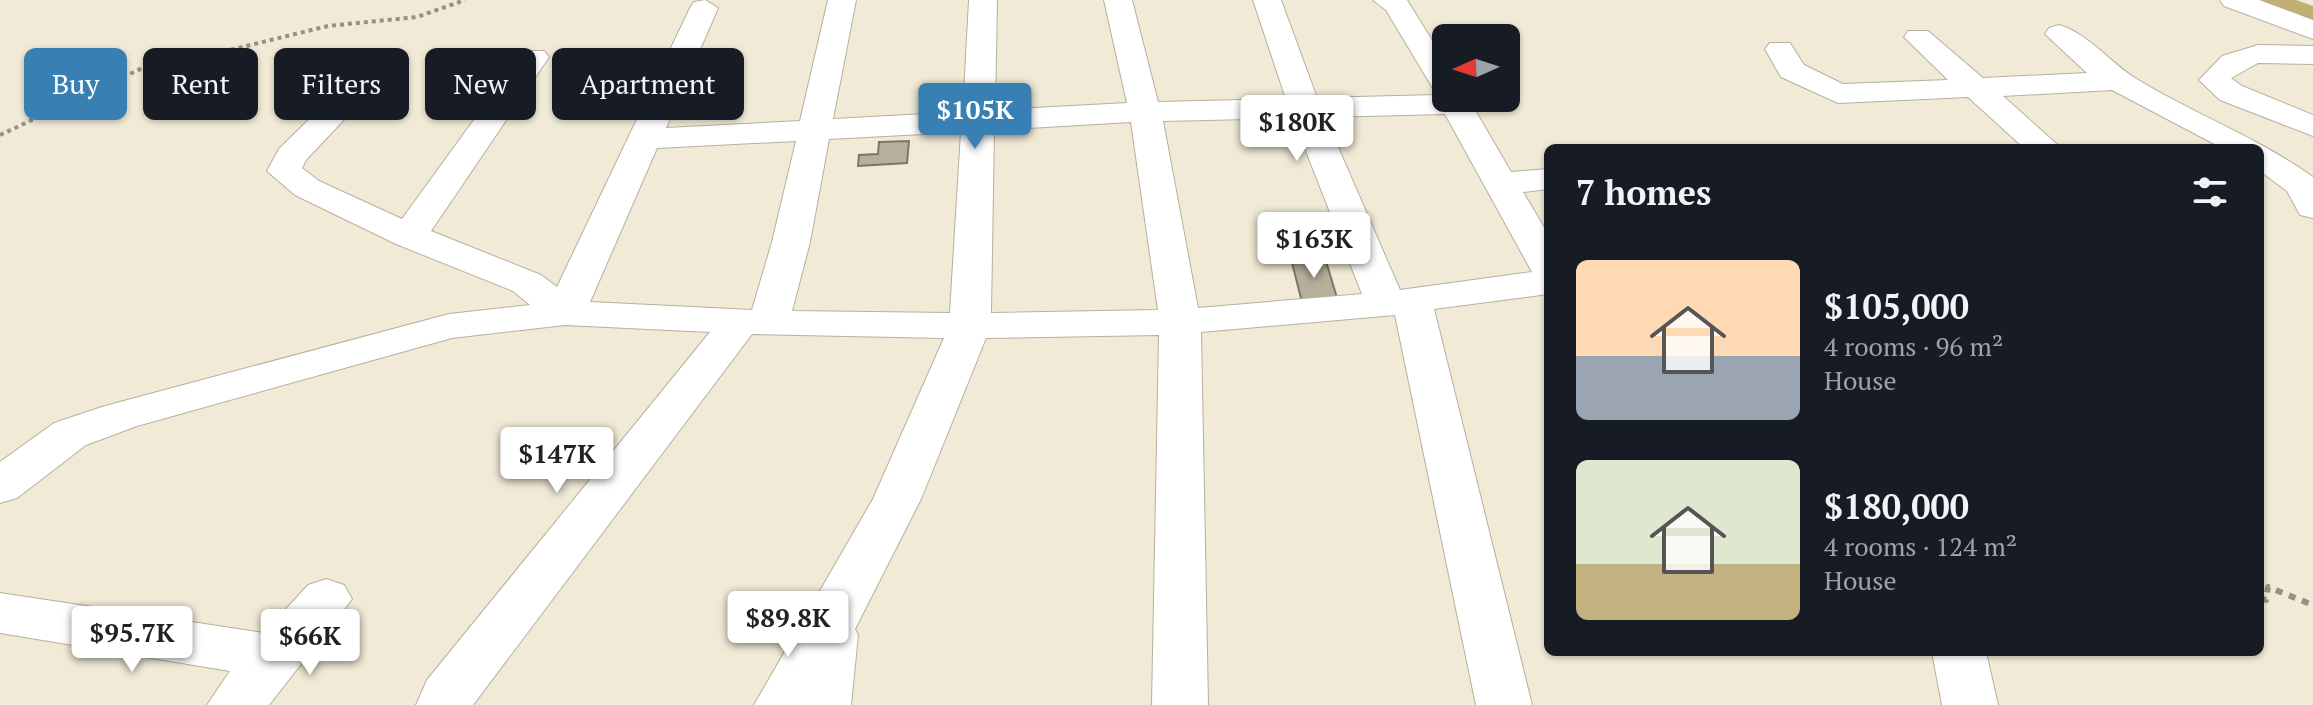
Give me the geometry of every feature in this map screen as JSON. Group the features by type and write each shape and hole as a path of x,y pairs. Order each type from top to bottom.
{"street":[{"path":"444,705 456,684 754,322 791,242 842,0"},
{"path":"782,705 832,622 897,499 970,326 983,0"},
{"path":"1118,0 1145,112 1180,322 1180,705"},
{"path":"1267,0 1305,108 1399,302 1504,705"},
{"path":"1387,0 1397,5 1432,65"},
{"path":"2234,0 2313,30"},
{"path":"565,313 704,8"},
{"path":"2059,34 2118,81 2240,144"},
{"path":"1918,37 2039,144"},
{"path":"1780,49 1792,71 1838,94 2118,81"},
{"path":"2313,55 2281,51 2251,55 2220,70 2214,80 2231,93 2313,126"},
{"path":"642,139 1145,112 1305,108 1432,98"},
{"path":"1460,112 1544,260"},
{"path":"327,120 291,156 284,171 307,188 409,236 527,283 565,313"},
{"path":"409,236 490,120"},
{"path":"2264,158 2301,185 2313,207"},
{"path":"1503,183 1544,179"},
{"path":"0,486 70,434 121,416 449,326 565,313 754,322 970,326 1180,322 1399,302 1544,283"},
{"path":"235,705 326,599"},
{"path":"0,613 276,657"},
{"path":"823,705 832,622"},
{"path":"1960,656 1970,705"}],"path":[{"path":"0,135 151,64 230,50 328,26 417,17 465,0"},
{"path":"2264,599 2268,587 2313,605"}],"building":[{"path":"909,141 907,163 858,166 859,155 878,154 879,142"},
{"path":"1325,258 1338,301 1302,302 1291,259"}],"waterway":[{"path":"2266,0 2313,18"}]}
